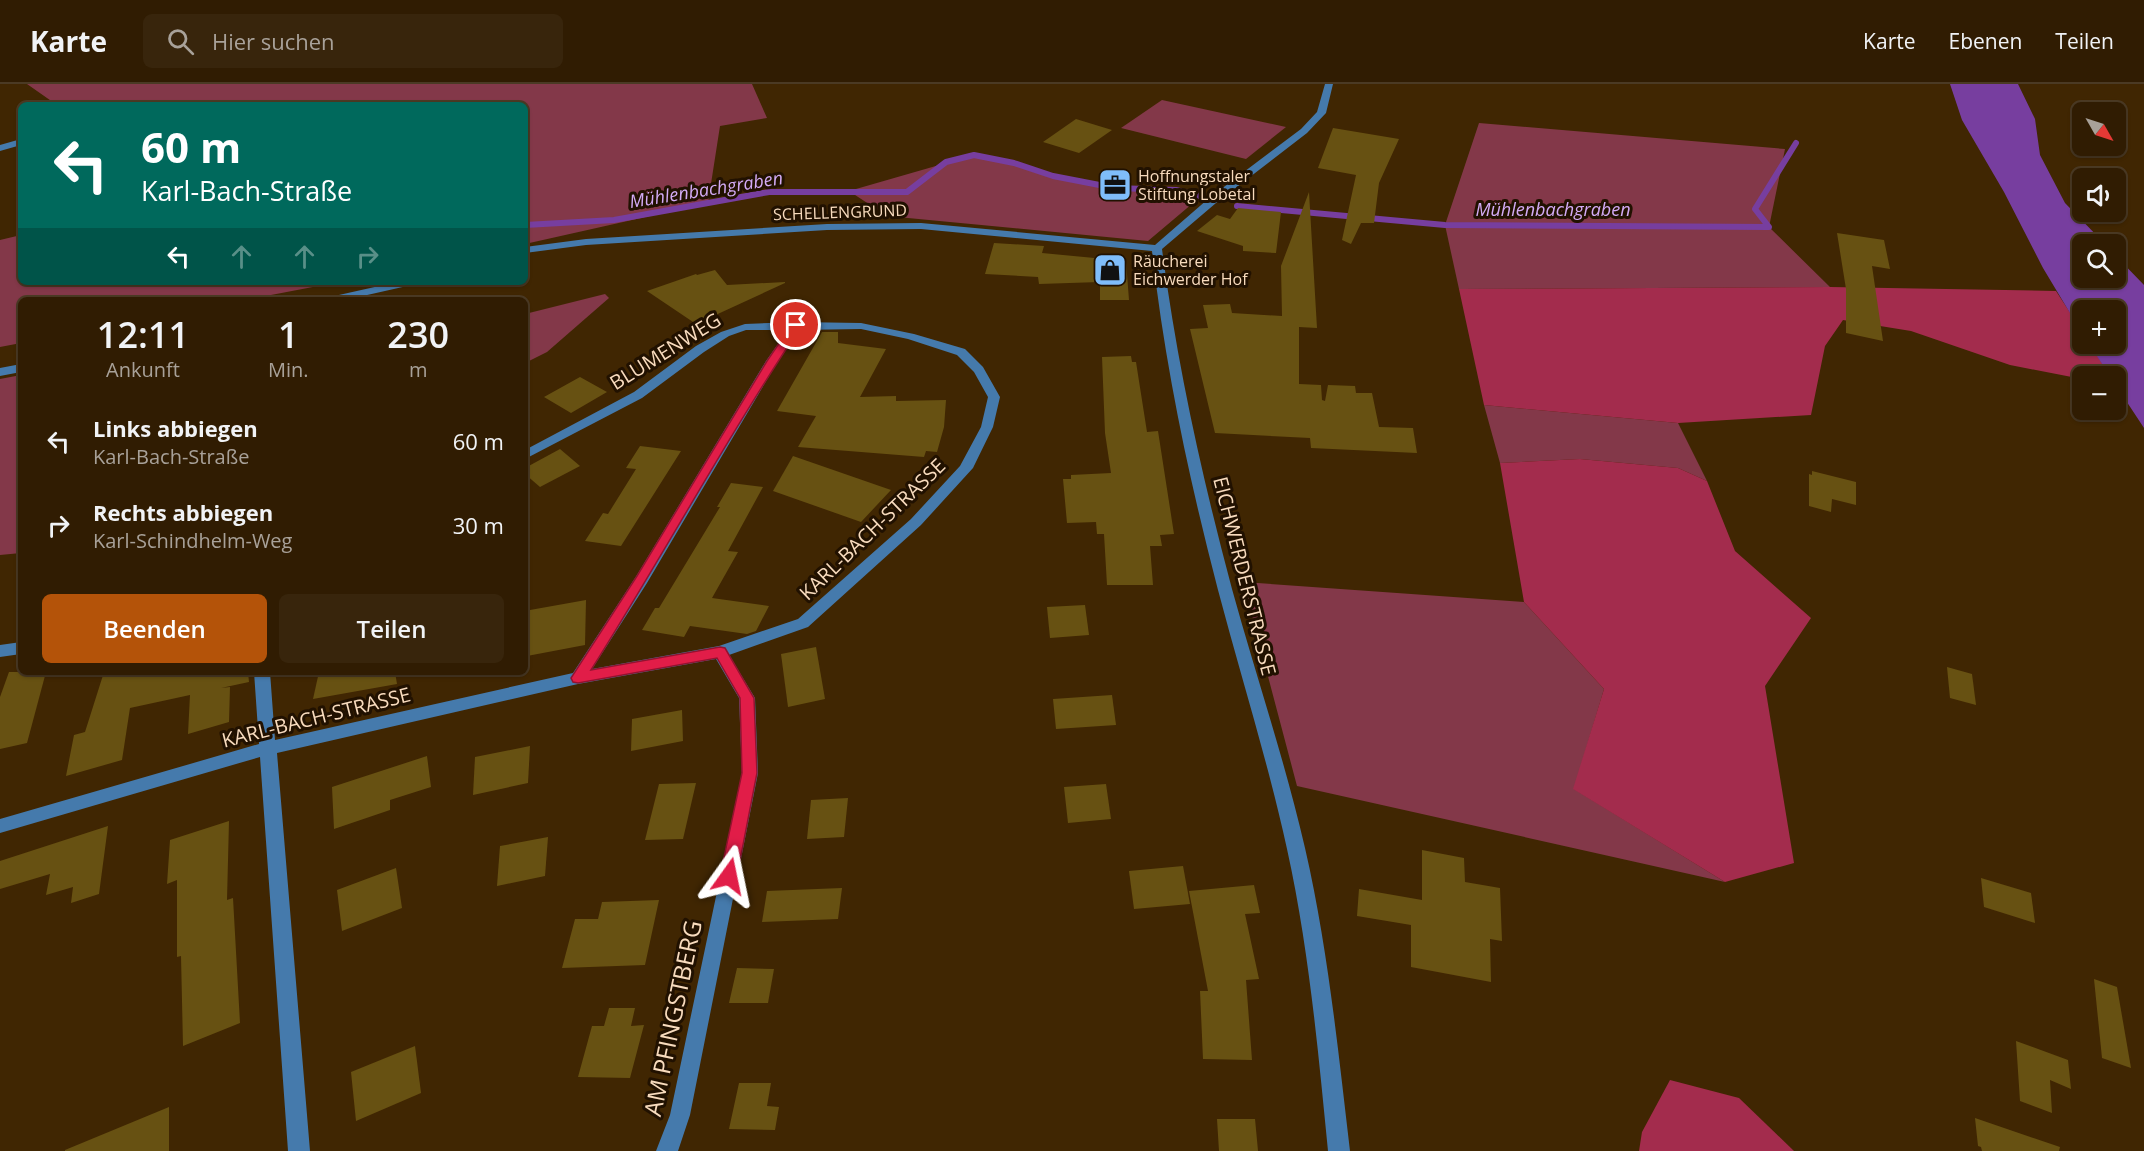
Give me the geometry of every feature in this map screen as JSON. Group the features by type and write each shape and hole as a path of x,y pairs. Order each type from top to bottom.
{"street":[{"path":"1157,249 1212,201 1304,130 1322,112 1329,84"},
{"path":"0,148 18,142"},
{"name":"SCHELLENGRUND","path":"528,250 586,242 827,227 921,226 1157,249"},
{"name":"EICHWERDERSTRASSE","path":"1157,249 1167,325 1190,444 1225,589 1304,884 1324,1007 1339,1151"},
{"path":"344,297 398,285"},
{"path":"578,678 642,579 772,361 796,325"},
{"name":"BLUMENWEG","path":"528,453 638,395 700,349 725,334 745,327 861,326 910,336"},
{"name":"KARL-BACH-STRASSE","path":"0,826 268,748 578,678 720,652 803,623 916,522 966,468 987,427 994,397 979,370 961,352 910,336"},
{"path":"0,372 18,369"},
{"path":"0,651 18,648"},
{"name":"AM PFINGSTBERG","path":"667,1151 680,1114 750,773 747,698 720,652"},
{"path":"262,675 299,1151"}],"shaded area":[{"path":"27,84 752,84 767,118 720,126 708,203 528,243 528,102 53,102"},
{"path":"1950,84 2018,84 2035,119 2040,155 2065,203 2072,210 2072,222 2084,222 2095,234 2072,234 2072,288 2126,288 2126,266 2144,285 2144,428 2126,401 2126,366 2103,366 2096,354 2126,354 2126,300 2072,300 2072,316 1962,120"},
{"path":"1162,100 1286,127 1246,159 1121,128"},
{"path":"1479,123 1785,149 1769,227 1830,287 1459,289 1445,225"},
{"path":"974,155 1014,163 1053,176 1115,188 1176,190 1199,198 1148,241 887,216 849,191"},
{"path":"18,236 18,285 323,285 261,297 18,297 18,344 0,347 0,240"},
{"path":"1830,287 2056,291 2072,316 2072,354 2096,354 2104,366 2072,366 2072,377 2010,365 1911,331 1843,320 1825,346 1811,415 1678,423 1484,405 1459,289"},
{"path":"605,294 609,298 547,352 528,362 528,313"},
{"path":"18,376 18,553 0,555 0,379"},
{"path":"1484,405 1678,423 1707,481 1678,468 1580,459 1500,463"},
{"path":"1580,459 1678,468 1707,481 1735,551 1811,618 1765,686 1794,863 1725,882 1573,789 1604,689 1524,602 1500,463"},
{"path":"1243,582 1524,602 1604,689 1574,789 1725,882 1297,786"},
{"path":"1670,1080 1739,1098 1794,1151 1639,1151 1642,1132"}],"building":[{"path":"1076,119 1112,130 1079,153 1043,142"},
{"path":"1333,128 1399,139 1379,183 1374,223 1361,223 1351,244 1342,240 1356,175 1318,168"},
{"path":"1309,192 1317,328 1299,327 1299,384 1321,385 1322,400 1325,401 1328,385 1355,386 1356,393 1372,393 1379,427 1413,428 1417,453 1311,448 1310,438 1215,433 1190,329 1208,328 1203,305 1230,304 1232,313 1282,316 1281,266"},
{"path":"1238,208 1281,212 1276,253 1243,251 1243,246 1197,231 1217,215 1230,219"},
{"path":"1837,233 1884,240 1890,269 1872,266 1883,341 1846,333 1846,289"},
{"path":"994,243 1044,246 1042,253 1126,261 1129,300 1100,300 1100,282 1039,284 1038,277 985,274"},
{"path":"715,270 727,285 785,283 696,324 647,291"},
{"path":"822,332 838,332 838,343 886,349 860,397 896,396 896,401 946,400 944,427 937,452 926,451 924,457 798,447 816,416 777,411"},
{"path":"1131,356 1132,362 1136,362 1147,432 1158,431 1174,534 1160,535 1162,546 1150,546 1153,585 1107,585 1104,534 1097,534 1096,522 1067,523 1063,479 1071,479 1071,475 1111,473 1105,433 1102,357"},
{"path":"580,377 607,392 571,413 544,397"},
{"path":"640,446 681,451 621,546 585,541 603,513 608,514 636,469 626,468"},
{"path":"560,449 580,466 540,487 528,477 528,466"},
{"path":"793,456 891,490 861,522 773,491"},
{"path":"1812,471 1856,482 1856,505 1832,499 1831,512 1809,506 1809,474 1812,475"},
{"path":"731,483 763,487 728,551 738,552 712,598 769,606 756,631 747,634 690,626 684,637 642,630 655,608 659,608 720,507 717,507"},
{"path":"586,600 585,645 528,656 530,610"},
{"path":"1085,605 1089,635 1050,638 1047,607"},
{"path":"816,647 825,699 788,707 781,654"},
{"path":"1947,667 1972,674 1976,705 1950,698"},
{"path":"9,672 18,672 18,675 45,675 27,743 0,749 0,697"},
{"path":"103,675 248,675 249,682 221,688 230,687 229,722 188,734 190,695 130,708 122,760 66,776 74,735 85,732"},
{"path":"318,675 396,675 397,684 313,699"},
{"path":"1112,695 1116,725 1056,729 1053,699"},
{"path":"682,710 683,741 631,751 632,719"},
{"path":"530,746 528,783 473,795 475,757"},
{"path":"427,756 431,787 390,800 390,810 334,829 332,787"},
{"path":"696,783 683,839 645,840 659,784"},
{"path":"1106,784 1111,819 1068,823 1064,787"},
{"path":"848,798 844,837 807,839 811,800"},
{"path":"229,821 227,900 233,898 240,1023 183,1046 181,956 177,957 177,880 167,884 170,840"},
{"path":"108,826 99,894 71,903 73,887 46,895 50,874 0,889 0,861"},
{"path":"548,837 545,876 497,886 500,846"},
{"path":"1422,850 1464,858 1465,882 1500,888 1502,941 1490,939 1491,982 1411,967 1411,925 1357,916 1359,889 1422,900"},
{"path":"1183,866 1190,904 1134,909 1129,871"},
{"path":"396,868 402,908 342,931 337,890"},
{"path":"1981,878 2031,893 2035,923 1984,907"},
{"path":"1254,885 1260,913 1245,914 1259,979 1246,980 1252,1060 1203,1059 1200,991 1208,991 1189,891"},
{"path":"842,888 838,919 762,922 767,891"},
{"path":"659,900 645,965 562,968 575,919 598,919 602,902"},
{"path":"737,968 774,969 768,1003 729,1003"},
{"path":"2094,979 2117,987 2131,1068 2102,1058"},
{"path":"609,1008 635,1008 631,1026 644,1025 630,1078 578,1077 592,1026 604,1026"},
{"path":"2016,1041 2068,1060 2071,1089 2050,1080 2052,1113 2020,1101"},
{"path":"415,1046 421,1093 356,1121 351,1072"},
{"path":"739,1083 771,1083 767,1106 779,1107 775,1130 729,1129"},
{"path":"169,1107 169,1151 65,1151 65,1150"},
{"path":"1975,1118 2060,1147 2059,1151 1982,1151 1978,1146"},
{"path":"1217,1119 1255,1119 1258,1151 1219,1151"}],"waterway":[{"name":"Mühlenbachgraben","path":"1237,206 1445,225 1769,227 1755,209 1796,143"},
{"name":"Mühlenbachgraben","path":"528,225 614,220 769,192 907,192 946,162 974,155 1014,163 1053,176 1115,188 1176,190 1199,196"}],"place":[{"name":"Hoffnungstaler Stiftung Lobetal","path":"1115,185"},
{"name":"Räucherei Eichwerder Hof","path":"1110,270"}],"route":[{"path":"729,876 750,773 747,698 720,652 578,678 642,579 772,361 796,325"}]}
